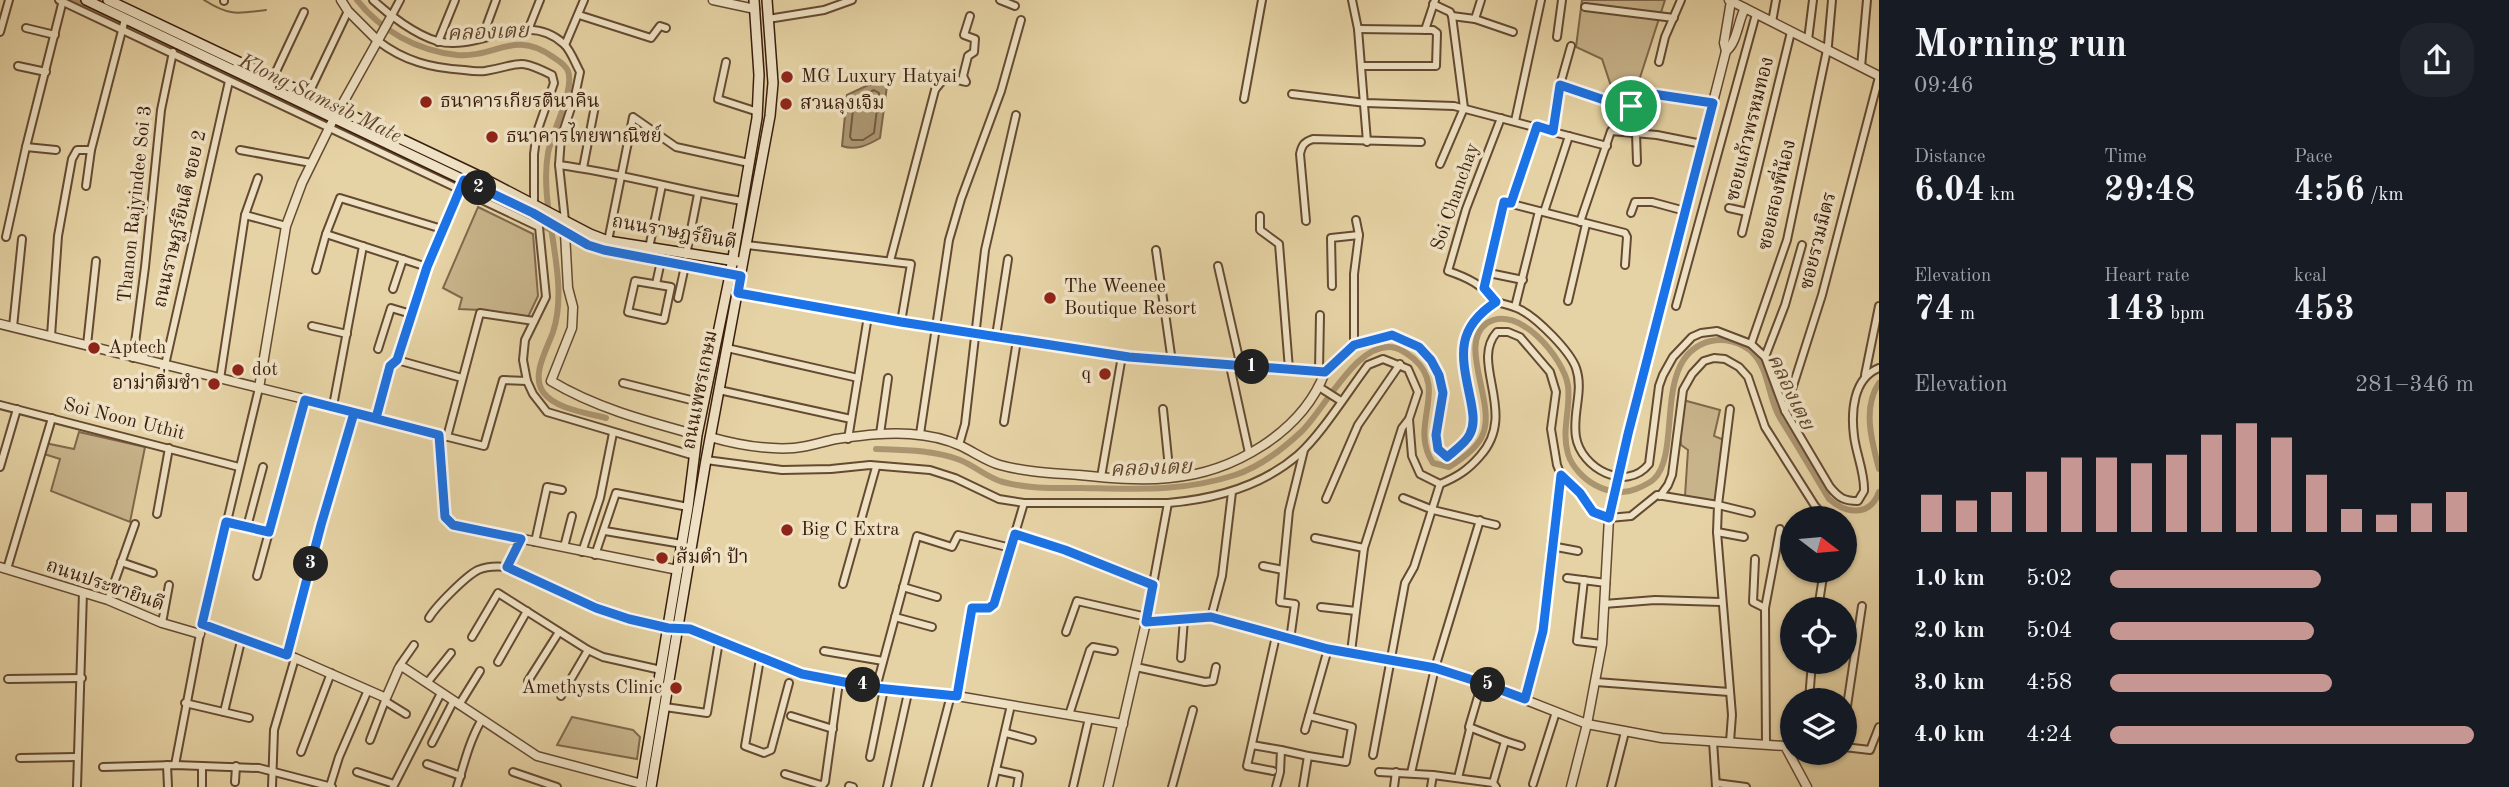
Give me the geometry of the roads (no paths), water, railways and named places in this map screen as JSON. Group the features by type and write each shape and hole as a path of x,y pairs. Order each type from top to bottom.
{"main road":[{"name":"ถนนราษฎร์ยินดี","path":"86,0 127,14 273,78 464,180 608,241 743,262"},
{"name":"ถนนราษฎร์ยินดี","path":"108,0 161,36 336,114 533,209 565,233 588,245 741,276"},
{"path":"754,5 767,9"},
{"name":"ถนนเพชรเกษม","path":"645,786 660,670 688,507 697,435 730,275 758,112 759,75 754,5"},
{"name":"ถนนเพชรเกษม","path":"645,786 665,707 710,437 773,97 767,9"}],"street":[{"path":"0,32 9,0"},
{"path":"341,0 348,11 378,41 394,53 414,62 483,72 516,62 531,65 552,75 554,83 537,132 533,209"},
{"path":"373,0 391,17 438,41 467,42 518,29 547,33 565,45 580,72 561,138 559,165 568,288 573,307 572,328 551,381 597,404 697,435"},
{"path":"175,765 202,624 259,388 286,226 311,163 400,0"},
{"path":"438,41 454,0"},
{"path":"482,38 496,0"},
{"path":"528,30 540,0"},
{"path":"565,45 584,0"},
{"path":"713,0 754,5"},
{"path":"767,9 824,9 852,0"},
{"path":"1000,0 1015,6"},
{"path":"1244,99 1262,0"},
{"path":"1352,0 1366,103 1367,142"},
{"path":"1475,19 1481,0"},
{"path":"1515,121 1541,0"},
{"path":"1557,37 1562,0"},
{"path":"1659,62 1665,37 1681,0"},
{"path":"1571,787 1587,724 1602,643 1610,514 1726,51 1724,43 1731,0 1879,76"},
{"path":"1772,22 1776,0"},
{"path":"1808,40 1813,0"},
{"name":"ซอยสองพี่น้อง","path":"1751,344 1787,240 1825,49 1828,45 1832,0"},
{"path":"1861,66 1867,0"},
{"path":"6,237 62,1 539,227 546,297 525,340 523,360 527,382 533,394 547,412 695,456"},
{"path":"1425,30 1434,2 1450,12 1464,108 1440,164"},
{"path":"1584,7 1674,18"},
{"path":"1726,51 1731,47 1745,8"},
{"path":"308,95 348,11"},
{"path":"273,78 304,12"},
{"path":"86,186 91,150 127,14"},
{"path":"1676,306 1756,14"},
{"path":"579,15 651,38 660,26 666,29"},
{"path":"890,261 935,90 947,77 966,82 963,76 968,56 974,52 975,39 964,35 970,16"},
{"path":"1452,16 1475,19 1513,33"},
{"path":"920,434 949,240 1001,91 1021,20"},
{"path":"26,28 55,35"},
{"path":"1358,29 1433,30 1437,33 1436,66 1361,66"},
{"name":"ซอยแก้วพรหมทอง","path":"1742,233 1791,32"},
{"path":"157,46 161,36"},
{"name":"Thanon Rajyindee Soi 3","path":"133,358 161,110 176,43"},
{"path":"1553,131 1560,85 1571,46"},
{"path":"726,62 718,99 758,112"},
{"path":"18,66 46,72"},
{"name":"ซอยรวมมิตร","path":"1785,411 1822,295 1879,76"},
{"name":"ถนนราษฏร์ยินดี ซอย 2","path":"165,365 229,81"},
{"path":"1560,85 1626,106 1634,105 1639,95 1646,93 1713,103"},
{"path":"1292,94 1366,103 1454,106 1607,146"},
{"path":"575,96 596,106 583,168"},
{"path":"959,445 965,424 977,334 985,250 1016,115"},
{"path":"608,241 633,117 676,147 749,163"},
{"name":"Soi Chanchay","path":"1496,302 1474,280 1448,271 1466,209 1501,117"},
{"path":"1484,288 1507,203 1537,126"},
{"path":"1568,301 1583,223 1611,131 1674,137 1702,144"},
{"path":"1636,133 1637,162"},
{"path":"1515,307 1541,212 1569,136"},
{"path":"1306,221 1300,168 1302,146 1313,139 1420,142"},
{"path":"26,147 56,150"},
{"path":"51,336 58,236 72,159 77,150 91,150"},
{"path":"240,150 311,163"},
{"path":"559,165 742,201"},
{"path":"220,379 245,215 258,178"},
{"path":"376,418 390,366 397,360 427,267 464,180"},
{"path":"649,248 662,185"},
{"path":"686,254 698,194"},
{"path":"316,270 340,198 442,229"},
{"path":"1631,213 1635,202 1652,202 1685,211"},
{"path":"1507,203 1625,233 1625,265"},
{"path":"1729,208 1747,212"},
{"path":"245,215 286,226"},
{"path":"1260,216 1260,230 1279,244 1289,369"},
{"path":"1354,345 1354,274 1359,235 1356,220"},
{"path":"326,234 427,267"},
{"path":"1332,286 1331,238 1359,235"},
{"path":"13,327 22,239"},
{"path":"747,245 911,264 901,322"},
{"path":"1765,357 1785,305 1802,245"},
{"path":"333,406 363,246"},
{"path":"1156,250 1172,362"},
{"path":"393,289 403,259"},
{"path":"996,336 1008,259"},
{"path":"87,345 96,261"},
{"path":"656,284 661,261"},
{"path":"678,298 685,266"},
{"path":"1218,266 1241,367"},
{"path":"1489,273 1523,280"},
{"path":"635,281 656,284 671,287 664,320 628,312 635,281"},
{"path":"738,293 901,322 1122,356 1241,367 1322,371 1354,345 1392,335 1419,347 1431,360 1439,375 1443,393 1436,435 1438,449 1447,457 1469,437 1474,418 1463,340 1470,325 1496,302 1530,314 1568,354 1576,368 1580,386 1575,428 1577,441 1584,454 1602,472 1618,479 1643,471 1649,464 1662,374 1684,343 1701,333 1717,331 1751,344 1765,357 1785,411 1836,495 1847,501 1858,501 1865,486 1854,436 1854,403 1865,375 1879,306"},
{"path":"378,349 391,308 411,314"},
{"path":"534,321 480,313 443,436 445,517 453,525 678,570"},
{"path":"710,437 740,446 796,448 895,432 920,434 959,445 997,464 1026,470 1101,477 1170,478 1212,469 1250,453 1288,426 1319,387 1322,371 1320,315"},
{"path":"848,439 868,316"},
{"path":"0,324 484,446 503,380 527,382"},
{"path":"312,326 347,334"},
{"path":"1373,755 1405,583 1414,567 1440,484 1468,470 1484,452 1495,431 1497,409 1486,352 1489,341 1497,332 1508,332 1520,337 1550,372 1556,393 1552,437 1561,475 1543,631 1525,699"},
{"path":"1004,422 1017,340"},
{"path":"727,348 858,378"},
{"path":"1101,477 1122,356"},
{"path":"1561,475 1580,493 1593,512 1631,516 1648,501 1660,496 1672,475 1683,390 1699,365 1709,359 1719,358 1735,363 1748,377 1765,427 1815,506"},
{"path":"706,460 782,470 870,465 930,470 955,478 999,499 1024,503 1168,503 1232,492 1269,475 1304,448 1368,365 1383,359 1408,369 1418,392 1409,419 1402,428 1364,548 1351,652"},
{"path":"397,360 462,378"},
{"path":"1326,499 1358,425 1400,365"},
{"path":"1230,366 1250,453"},
{"path":"1865,375 1879,368"},
{"path":"880,435 888,378"},
{"path":"622,383 703,403"},
{"path":"1319,387 1341,401"},
{"path":"719,390 851,419"},
{"path":"257,576 305,400"},
{"name":"Soi Noon Uthit","path":"0,405 239,467"},
{"path":"0,467 17,409"},
{"path":"1163,409 1170,478"},
{"path":"1730,409 1717,532 1731,715 1730,741"},
{"path":"272,787 274,730 321,525 354,413"},
{"path":"4,568 52,418"},
{"path":"1409,419 1412,456 1420,474 1440,484"},
{"path":"582,552 600,498 613,433"},
{"path":"157,514 169,448"},
{"path":"1290,640 1295,604 1280,602 1289,511 1304,448"},
{"path":"247,527 263,467"},
{"path":"843,584 876,467"},
{"path":"535,542 547,487 562,490"},
{"path":"1211,617 1222,576 1232,492"},
{"path":"595,555 616,493 688,507"},
{"path":"1660,496 1751,513"},
{"path":"1403,498 1433,510 1496,525"},
{"path":"927,787 954,696 972,608 989,608 994,604 1024,503"},
{"path":"1108,787 1147,620 1168,503"},
{"path":"565,547 572,516"},
{"path":"1412,773 1435,668 1480,520"},
{"path":"226,522 269,532"},
{"path":"108,600 135,524"},
{"path":"1766,744 1765,608 1780,529"},
{"path":"605,531 682,544"},
{"path":"1717,532 1744,537"},
{"path":"1015,534 1065,550 1153,585"},
{"path":"870,757 883,662 917,536 951,547 958,535 1011,548"},
{"path":"1315,538 1364,548"},
{"path":"507,567 521,539"},
{"path":"1551,547 1578,551"},
{"path":"1755,559 1754,602 1765,608"},
{"path":"121,562 153,573"},
{"path":"429,618 436,606 478,570 496,566 507,567 596,608 668,628 679,626 802,674 908,693 954,696 1124,724"},
{"path":"1263,566 1283,570"},
{"name":"ถนนประชายินดี","path":"4,568 108,600 162,623 200,634"},
{"path":"1567,578 1606,583"},
{"path":"1584,580 1577,641 1602,643"},
{"path":"162,623 169,585"},
{"path":"903,587 937,597"},
{"path":"76,787 83,592"},
{"path":"472,637 498,593 588,650 603,657 660,670"},
{"path":"1604,604 1655,600 1721,601"},
{"path":"1066,632 1077,601 1147,620 1211,617 1328,649 1435,668 1482,683 1587,724 1662,738 1780,746"},
{"path":"1849,688 1861,606"},
{"path":"1321,607 1356,611"},
{"path":"498,662 527,611"},
{"path":"895,617 932,627"},
{"path":"1181,658 1184,619"},
{"path":"202,624 331,673 368,690 406,714"},
{"path":"528,681 559,632"},
{"path":"1273,771 1247,766 1276,636"},
{"path":"224,712 242,637"},
{"path":"665,707 707,713 719,641"},
{"path":"370,740 400,665 414,645"},
{"path":"1069,715 1090,650 1093,647 1114,651"},
{"path":"1305,730 1328,649"},
{"path":"561,696 588,650"},
{"path":"824,651 883,662"},
{"path":"427,683 451,653"},
{"path":"760,659 745,746 764,753 771,750 789,683"},
{"path":"400,665 537,756 645,786"},
{"path":"1136,667 1205,682 1213,681 1216,667"},
{"path":"432,743 456,703 480,671"},
{"path":"301,752 331,673"},
{"path":"8,679 82,678"},
{"path":"785,775 821,786 825,782 839,682"},
{"path":"1596,682 1729,692"},
{"path":"1458,778 1482,683"},
{"path":"103,767 236,766 272,770 331,787 339,757 368,690"},
{"path":"357,772 393,786 441,692"},
{"path":"887,787 908,693"},
{"path":"185,703 249,718"},
{"path":"992,787 1012,705"},
{"path":"1172,787 1193,710"},
{"path":"1533,784 1556,712"},
{"path":"791,716 833,729"},
{"path":"1252,745 1346,762 1352,727 1309,716"},
{"path":"1073,787 1089,719"},
{"path":"457,787 469,751 469,742 481,721"},
{"path":"1470,726 1521,746"},
{"path":"1870,750 1879,726"},
{"path":"1611,787 1625,732"},
{"path":"1006,733 1032,740"},
{"path":"1379,772 1433,775 1495,785 1505,741"},
{"path":"1713,741 1716,785 1746,787"},
{"path":"1857,748 1879,750"},
{"path":"1276,787 1281,750"},
{"path":"1303,787 1308,756"},
{"path":"20,758 77,757"},
{"path":"427,764 461,776"},
{"path":"167,765 168,787"},
{"path":"1797,765 1807,787"},
{"path":"202,766 202,787"},
{"path":"235,782 236,766"},
{"path":"996,770 1019,775 1017,787"},
{"path":"513,772 557,787"},
{"path":"1394,787 1396,772"},
{"path":"1432,787 1433,775"}],"water":[{"path":"879,80 887,86 880,138 857,148 842,146 847,95"}],"waterway":[{"name":"Klong Samsib Mate","path":"73,0 551,230"},
{"path":"204,0 220,9 233,12 266,10"},
{"name":"คลองเตย","path":"357,0 389,30 428,49 471,55 527,45 553,57 567,69 568,89 550,144 546,175 557,266 558,311 541,362 539,378 543,392 555,403 606,418"},
{"name":"คลองเตย","path":"876,449 940,454 966,463 997,480 1022,486 1140,489 1197,484 1244,472 1279,451 1311,421 1356,364 1369,353 1382,348 1396,348 1414,359 1424,371 1429,396 1424,435 1426,449 1433,463 1449,467 1464,457 1483,434 1485,406 1476,345 1479,332 1487,323 1499,319 1512,320 1525,327 1549,348 1558,362 1568,386 1565,436 1568,454 1579,472 1600,487 1626,492 1654,479 1662,466 1667,448 1674,383 1681,365 1693,350 1711,341 1722,340 1742,345 1757,358 1780,418 1829,499 1843,508 1857,510 1870,506 1879,492"},
{"name":"คลองเตย","path":"1879,383 1871,403 1870,414 1871,437 1879,469"}],"place":[{"name":"MG Luxury Hatyai","path":"787,77"},
{"name":"ธนาคารเกียรตินาคิน","path":"426,102"},
{"name":"สวนลุงเจิม","path":"786,104"},
{"name":"ธนาคารไทยพาณิชย์","path":"492,137"},
{"name":"The Weenee Boutique Resort","path":"1050,298"},
{"name":"Aptech","path":"94,348"},
{"name":"dot","path":"238,370"},
{"name":"q","path":"1105,374"},
{"name":"อาม่าติ่มซำ","path":"214,384"},
{"name":"Big C Extra","path":"787,530"},
{"name":"ส้มตำ ป้า","path":"662,558"},
{"name":"Amethysts Clinic","path":"676,688"}]}
